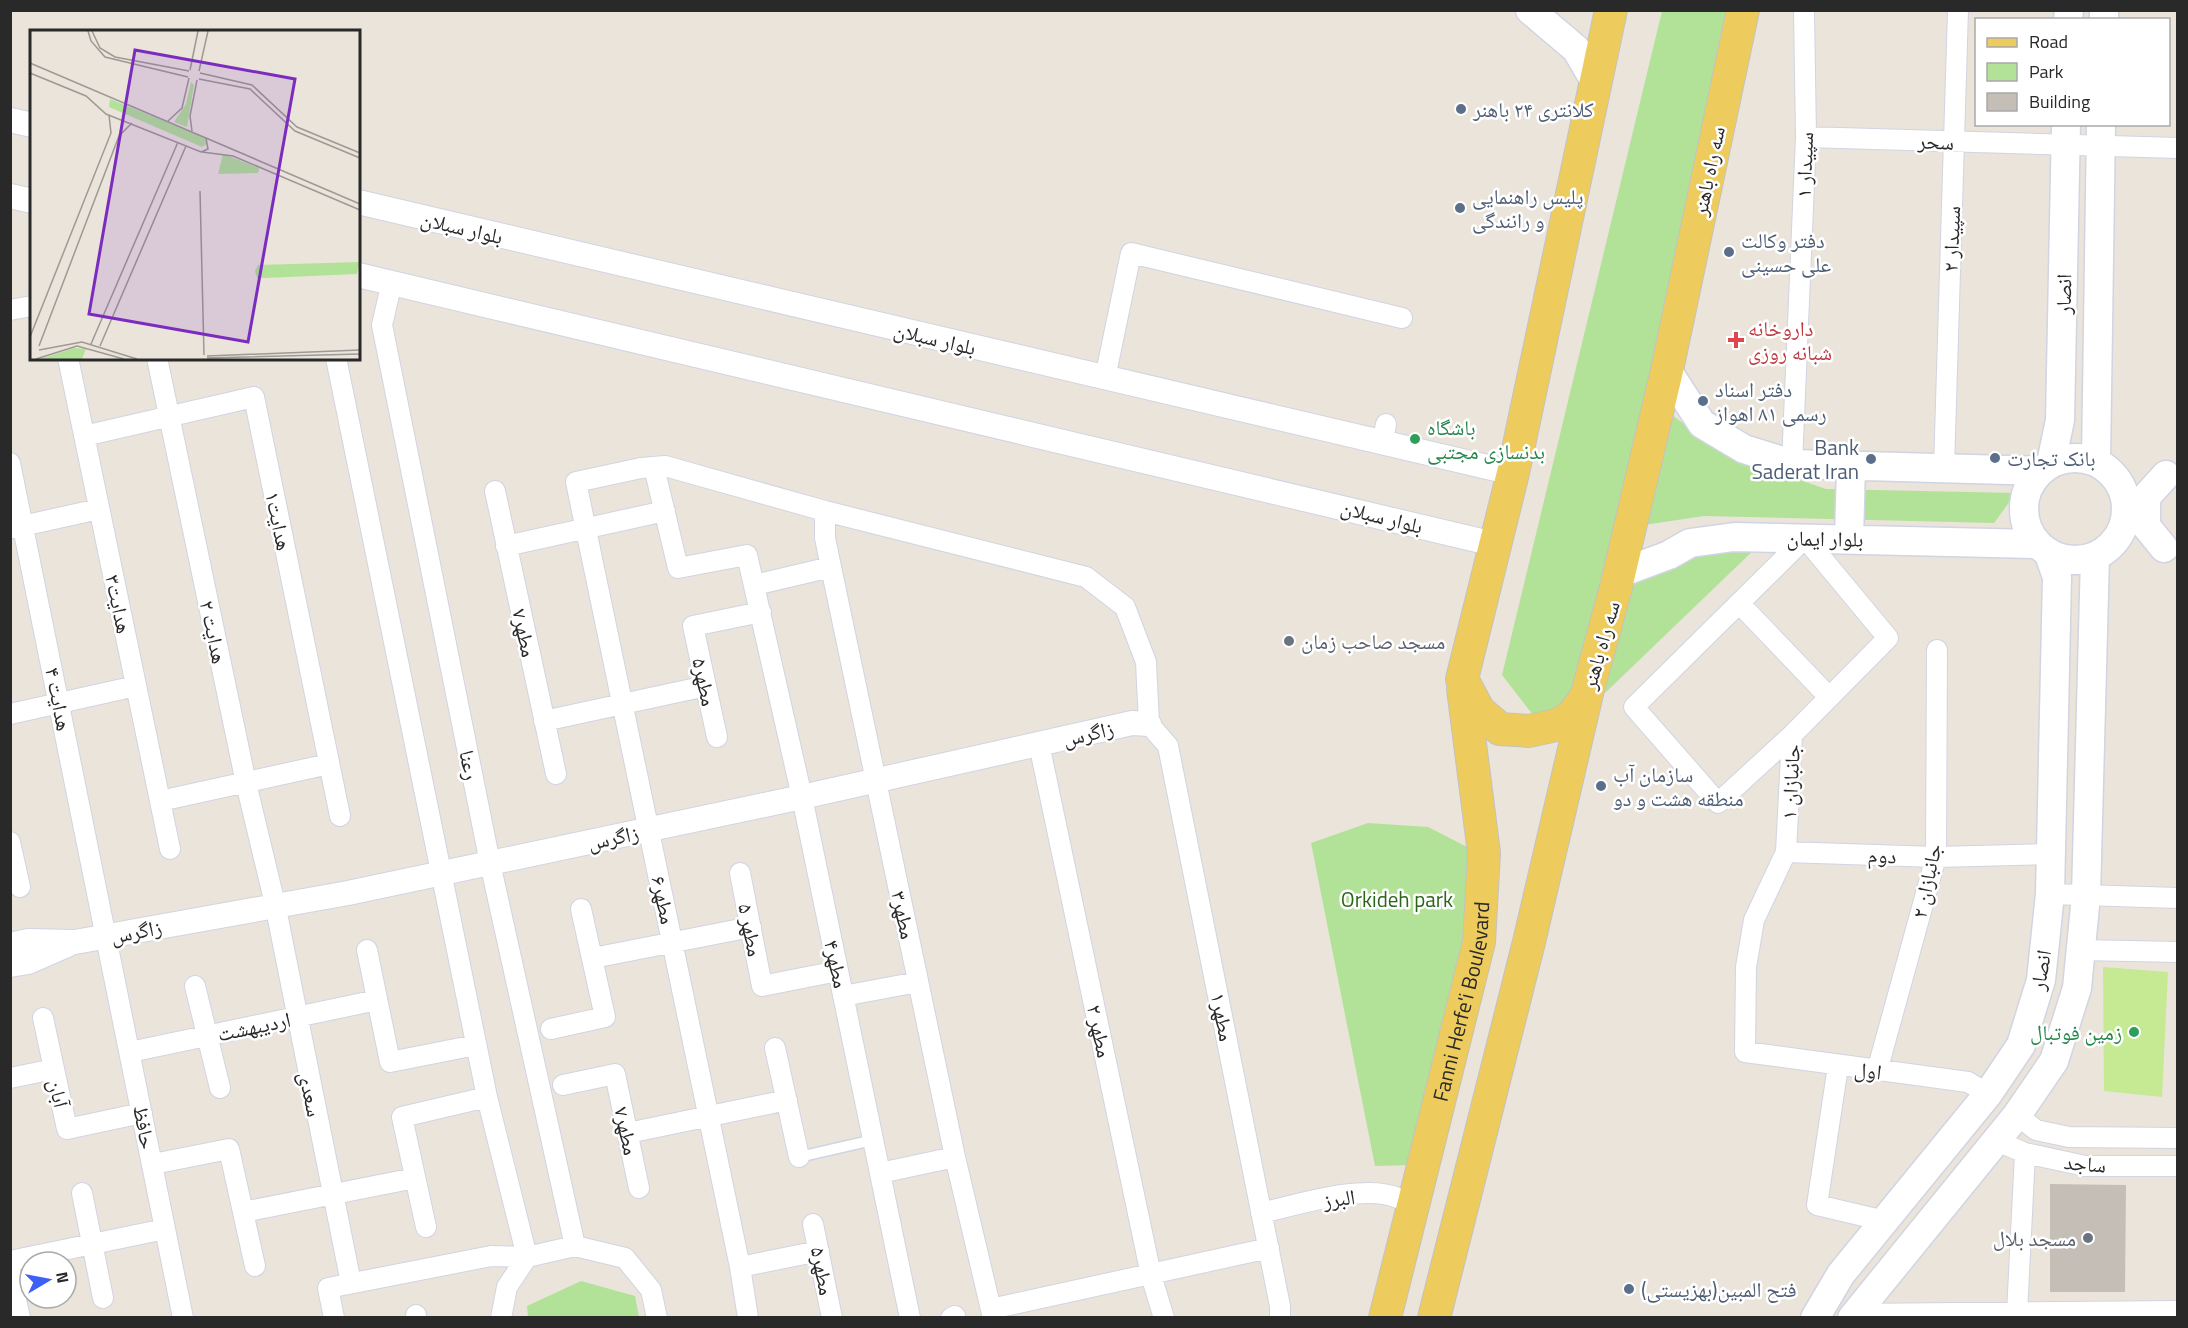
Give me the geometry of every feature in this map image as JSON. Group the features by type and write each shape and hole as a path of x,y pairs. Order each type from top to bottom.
{"main road":[{"path":"1531,11 1542,10"},
{"path":"1462,679 1513,473 1611,10"},
{"name":"سه راه باهنر","path":"1462,679 1479,711 1500,729 1529,731 1557,725 1571,717 1586,697 1667,370 1743,10"},
{"path":"1531,11 1576,49 1596,83"},
{"name":"انصار","path":"2046,467 2061,420 2066,134"},
{"name":"انصار","path":"2101,135 2102,465"},
{"path":"1667,370 1702,424 1744,449 1792,464 1944,468 2046,467 2077,458 2102,465 2172,475"},
{"path":"1849,539 1851,465"},
{"path":"2102,465 2121,484 2127,510 2119,536 2102,551"},
{"path":"2046,467 2032,482 2024,507 2030,533 2043,548 2074,560 2102,551 2171,549"},
{"path":"2171,549 2146,526 2146,497 2172,475"},
{"name":"بلوار ایمان","path":"1618,574 1669,555 1690,543 1734,537 1849,539 2043,548"},
{"name":"انصار","path":"1815,1317 1841,1274 1988,1094 2021,1045 2038,991 2050,894 2057,577 2043,548"},
{"name":"انصار","path":"1853,1316 1997,1141 2054,1061 2077,988 2081,950 2086,896 2102,551"},
{"name":"Fanni Herfe'i Boulevard","path":"1385,1317 1479,942 1484,853 1462,679"},
{"path":"1434,1317 1529,942 1586,697"},
{"path":"1988,1094 2017,1115"},
{"path":"1965,1122 1997,1141"}],"street":[{"name":"سپیدار ۱","path":"1792,464 1806,137 1804,10"},
{"name":"سپیدار ۲","path":"1944,468 1958,10"},
{"path":"10,120 30,125"},
{"name":"سحر","path":"1806,137 1954,141 2066,134 2101,135"},
{"path":"2101,135 2178,148"},
{"path":"10,196 30,201"},
{"name":"بلوار سبلان","path":"360,202 1105,378 1384,434 1513,473"},
{"path":"1105,378 1131,253 1402,318"},
{"name":"بلوار سبلان","path":"360,274 1494,544"},
{"name":"رعنا","path":"392,282 382,325 490,863 575,1246"},
{"path":"10,310 30,306"},
{"name":"هدایت۳","path":"68,360 170,849"},
{"name":"هدایت ۲","path":"156,360 246,783 275,904"},
{"path":"336,360 487,1097 527,1257 507,1287 501,1317"},
{"name":"هدایت۱","path":"84,436 254,397 340,816"},
{"name":"هدایت ۴","path":"10,463 17,528 61,704 106,937"},
{"path":"506,546 664,511 654,467 665,466 825,511 1086,577 1125,607 1146,662 1149,724"},
{"name":"مطهر۶","path":"654,467 576,482 709,1116 748,1317"},
{"name":"مطهر۷","path":"495,491 556,774"},
{"path":"17,528 99,509"},
{"name":"مطهر۴","path":"664,511 678,568 747,555 802,797 910,1317"},
{"name":"مطهر۳","path":"825,511 825,538 831,567 955,1157 992,1313"},
{"path":"1792,735 1718,804 1634,707 1805,538"},
{"name":"جانبازان ۱","path":"1745,1052 1746,967 1754,920 1786,852 1792,735 1888,638 1805,538"},
{"path":"754,585 831,567"},
{"path":"1739,603 1829,697"},
{"name":"مطهر۵","path":"717,737 693,626 761,612"},
{"name":"جانبازان ۲","path":"1877,1071 1936,857 1937,650"},
{"path":"10,714 136,686"},
{"path":"544,722 706,686"},
{"name":"زاگرس","path":"10,945 28,941 75,942 275,904 348,893 802,797 1132,723 1149,724"},
{"name":"مطهر۱","path":"1149,724 1168,746 1269,1248 1280,1317"},
{"name":"مطهر ۲","path":"1039,744 1151,1275 1164,1317"},
{"path":"160,801 329,764"},
{"path":"10,842 20,887"},
{"name":"دوم","path":"1786,852 1936,857 2050,854"},
{"name":"مطهر ۵","path":"740,873 762,986 838,971"},
{"path":"2050,894 2178,898"},
{"name":"سعدی","path":"275,904 351,1283"},
{"path":"551,1029 605,1017 581,909"},
{"path":"593,958 751,927"},
{"name":"حافظ","path":"106,937 183,1317"},
{"name":"زاگرس","path":"10,965 28,962 75,942"},
{"path":"367,950 390,1062 476,1045"},
{"path":"2081,950 2178,952"},
{"path":"843,996 918,982"},
{"path":"195,986 220,1088"},
{"name":"اردیبهشت","path":"130,1052 377,1000"},
{"name":"آبان","path":"43,1017 67,1129 142,1113"},
{"path":"775,1048 799,1157"},
{"name":"اول","path":"1745,1052 1968,1082 1988,1094"},
{"path":"1838,1066 1817,1205 1885,1221"},
{"path":"10,1078 54,1069"},
{"name":"مطهر۷","path":"563,1085 615,1074 639,1188"},
{"path":"426,1227 402,1117 487,1097"},
{"path":"628,1133 787,1100"},
{"name":"ساجد","path":"2017,1115 2036,1130 2069,1137 2178,1138"},
{"name":"ساجد","path":"1997,1141 2025,1153 2085,1166 2178,1166"},
{"path":"153,1164 229,1149 255,1266"},
{"path":"2018,1313 2025,1153"},
{"path":"880,1173 955,1157"},
{"path":"243,1212 415,1178"},
{"path":"82,1193 103,1298"},
{"name":"البرز","path":"1261,1213 1334,1197 1376,1193 1398,1198 1414,1208"},
{"name":"مطهر۵","path":"813,1224 832,1317"},
{"path":"10,1261 165,1229"},
{"path":"334,1317 328,1288 491,1256 527,1257 575,1246 625,1258 651,1290 657,1317"},
{"path":"992,1313 1269,1248"},
{"path":"740,1267 819,1251"},
{"path":"10,1270 20,1317"},
{"path":"1853,1316 2018,1313 2114,1315 2178,1311"}],"lane":[{"path":"799,1157 873,1140"}],"green space":[{"path":"1662,11 1740,11 1578,694 1558,714 1533,715 1502,675"},
{"path":"1668,412 1723,453 1826,489 2016,493 1994,523 1704,516 1644,525"},
{"path":"1758,546 1605,693 1615,628 1633,586 1658,564 1691,550"},
{"name":"Orkideh park","path":"1368,823 1428,827 1481,854 1415,1165 1375,1166 1311,843"},
{"name":"زمین فوتبال","path":"2103,967 2168,972 2162,1097 2104,1091"},
{"path":"581,1281 635,1296 639,1317 528,1317 527,1306"}],"building":[{"name":"مسجد بلال","path":"2050,1184 2126,1185 2125,1292 2050,1292"}],"place":[{"name":"کلانتری ۲۴ باهنر","path":"1461,109"},
{"name":"پلیس راهنمایی و رانندگی","path":"1460,208"},
{"name":"دفتر وکالت علی حسینی","path":"1729,252"},
{"name":"داروخانه شبانه روزی","path":"1736,340"},
{"name":"دفتر اسناد رسمی ۸۱ اهواز","path":"1703,401"},
{"name":"باشگاه بدنسازی مجتبی","path":"1415,439"},
{"name":"بانک تجارت","path":"1995,458"},
{"name":"Bank Saderat Iran","path":"1871,459"},
{"name":"مسجد صاحب زمان","path":"1289,641"},
{"name":"سازمان آب منطقه هشت و دو","path":"1601,786"},
{"name":"زمین فوتبال","path":"2134,1032"},
{"name":"مسجد بلال","path":"2088,1238"},
{"name":"فتح المبین(بهزیستی)","path":"1629,1289"}]}
